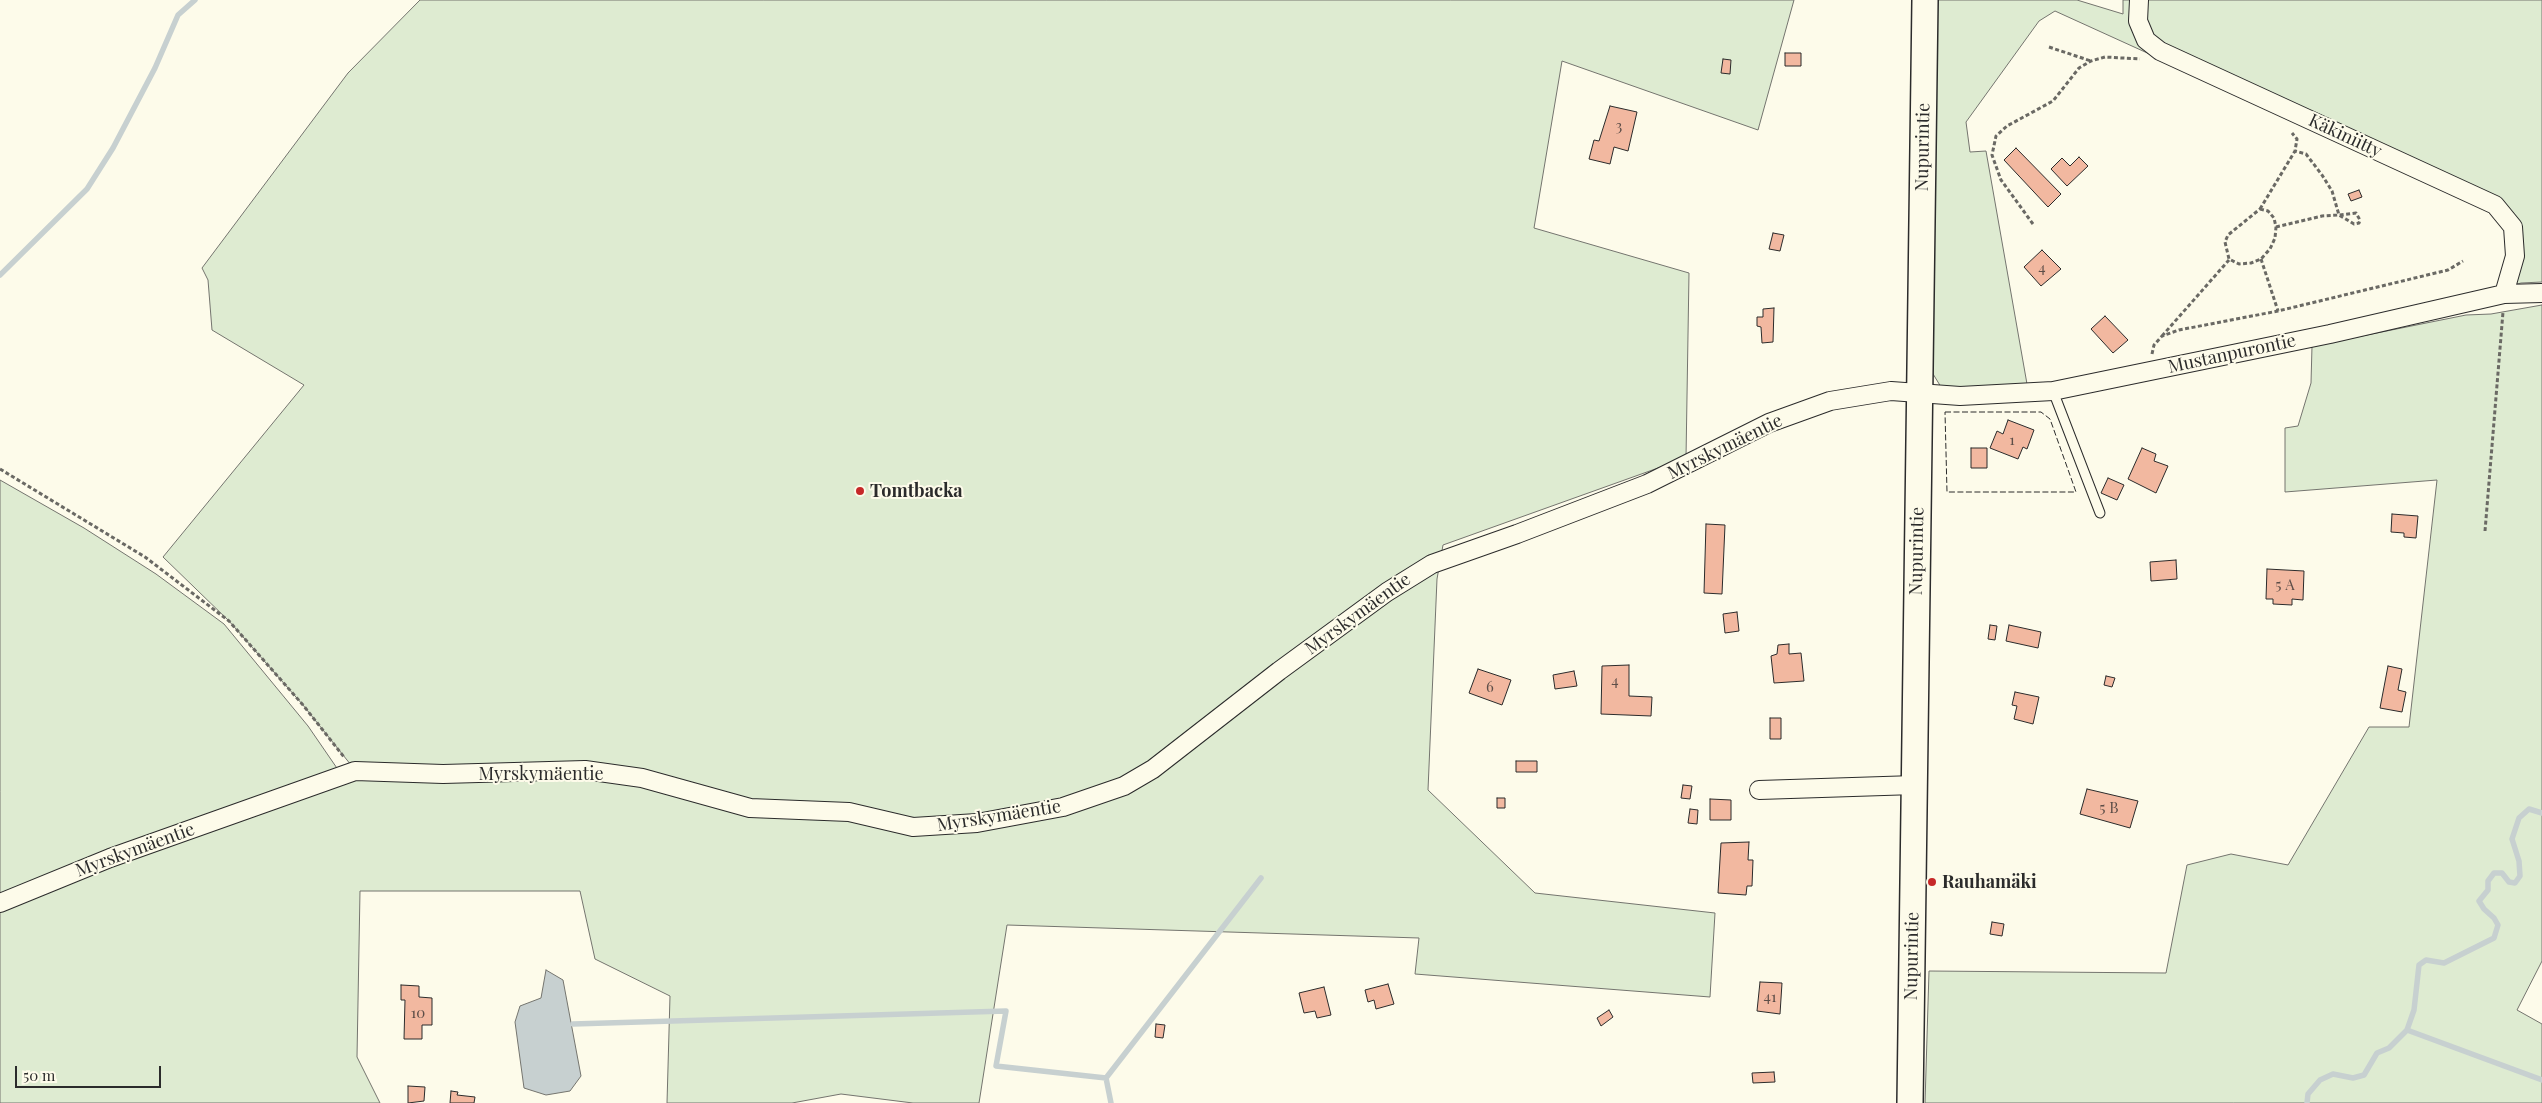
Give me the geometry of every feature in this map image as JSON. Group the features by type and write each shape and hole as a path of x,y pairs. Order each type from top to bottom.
{"main road":[{"name":"Nupurintie","path":"1910,1103 1926,0"}],"street":[{"name":"Käkiniitty","path":"2139,0 2138,21 2146,40 2160,52 2495,205 2513,227 2515,256 2504,294"},
{"name":"Mustanpurontie","path":"1919,392 1960,396 2053,391 2155,371 2504,294 2542,293"},
{"name":"Myrskymäentie","path":"0,903 110,858 355,771 443,774 585,770 642,778 750,808 849,812 914,827 977,823 1063,807 1124,786 1153,769 1279,671 1387,592 1432,564 1517,534 1647,484 1769,424 1830,401 1891,391 1919,392"},
{"path":"1759,790 1915,785"}],"lane":[{"path":"2053,391 2100,513"}],"path":[{"path":"2049,47 2092,61"},
{"path":"2033,224 2001,180 1992,155 1996,136 2007,126 2053,100 2079,68 2092,61 2105,57 2129,57 2148,61"},
{"path":"2229,260 2225,242 2228,234 2260,209 2295,151 2297,139 2288,127"},
{"path":"2276,227 2322,216 2340,215 2356,213 2360,220 2359,224 2354,224 2340,215 2332,191 2322,175 2306,154 2295,151"},
{"path":"2229,260 2239,264 2251,263 2262,259 2276,238 2274,218 2268,211 2260,209"},
{"path":"2262,259 2278,311"},
{"path":"2155,371 2152,354 2154,345 2229,260"},
{"path":"2162,336 2179,330 2278,311 2448,270 2463,261"},
{"path":"2485,531 2504,294"},
{"path":"0,469 145,556 230,621 303,704 355,771"}],"green space":[{"path":"420,0 1794,0 1758,130 1562,61 1534,228 1689,273 1686,458 1443,545 1437,579 1428,790 1535,893 1715,913 1710,997 1415,974 1419,938 1007,925 979,1103 913,1103 841,1094 792,1103 667,1103 670,996 595,959 580,891 360,891 357,1057 380,1103 0,1103 0,480 84,528 156,574 224,624 308,726 341,774 355,770 303,705 229,621 163,557 304,385 212,330 208,280 202,268 348,73"},
{"path":"1936,0 2077,0 2123,14 2123,0 2542,0 2542,282 2521,283 2499,289 2508,251 2506,230 2488,208 2055,11 2039,21 1966,122 1970,152 1986,151 2027,384 1954,390 1941,387 1930,369"},
{"path":"2542,305 2542,961 2517,1010 2542,1024 2542,1103 1925,1103 1929,971 2166,973 2187,865 2231,854 2288,865 2369,727 2409,727 2437,480 2285,492 2285,428 2298,426 2311,383 2312,346 2466,315 2491,314"}],"shaded area":[{"path":"546,970 563,980 581,1076 570,1091 546,1095 524,1088 515,1022 520,1006 541,998"}],"building":[{"path":"1785,53 1801,53 1801,66 1785,66"},
{"path":"1723,59 1731,60 1730,74 1721,73"},
{"path":"1610,106 1637,112 1628,151 1614,147 1610,164 1589,159 1594,140 1599,141"},
{"path":"2016,148 2061,194 2048,207 2004,160"},
{"path":"2079,157 2088,166 2067,186 2051,169 2062,158 2070,166"},
{"path":"2359,190 2362,197 2351,201 2348,194"},
{"path":"1773,233 1784,235 1780,251 1769,249"},
{"path":"2042,250 2061,269 2041,286 2024,267"},
{"path":"1774,308 1773,342 1762,343 1761,327 1757,326 1757,317 1763,317 1763,309"},
{"path":"2105,316 2128,340 2113,353 2091,329"},
{"path":"2008,420 2034,430 2027,449 2023,447 2018,459 1990,448 1997,431 2003,434"},
{"path":"1971,448 1987,448 1987,468 1971,468"},
{"path":"2142,448 2156,454 2154,461 2168,466 2156,493 2128,479"},
{"path":"2108,478 2124,485 2117,500 2101,493"},
{"path":"2392,514 2418,516 2416,538 2404,537 2404,533 2391,532"},
{"path":"1706,524 1725,525 1722,594 1704,593"},
{"path":"2176,560 2177,579 2151,581 2150,562"},
{"path":"2267,569 2304,571 2303,600 2292,599 2292,605 2273,604 2273,599 2266,599"},
{"path":"1737,612 1739,631 1725,633 1723,614"},
{"path":"1990,625 1997,626 1995,640 1988,639"},
{"path":"2009,625 2041,632 2038,648 2006,641"},
{"path":"1789,644 1789,654 1801,653 1804,681 1774,683 1771,656 1777,654 1778,645"},
{"path":"1629,665 1629,696 1652,697 1651,716 1601,714 1602,666"},
{"path":"2388,666 2402,669 2398,690 2406,692 2402,712 2380,708"},
{"path":"1478,669 1511,680 1502,705 1469,693"},
{"path":"1574,671 1577,686 1555,689 1553,675"},
{"path":"2106,676 2115,678 2112,687 2104,685"},
{"path":"2015,692 2039,697 2033,724 2014,719 2017,706 2012,705"},
{"path":"1770,718 1781,718 1781,739 1770,739"},
{"path":"1516,761 1537,761 1537,772 1516,772"},
{"path":"1683,785 1692,786 1690,799 1681,798"},
{"path":"2087,789 2138,801 2130,828 2080,814"},
{"path":"1497,798 1505,798 1505,808 1497,808"},
{"path":"1710,799 1731,800 1731,820 1710,820"},
{"path":"1690,809 1698,810 1697,824 1688,823"},
{"path":"1749,842 1748,860 1753,860 1752,886 1747,886 1746,895 1718,893 1721,843"},
{"path":"1992,922 2004,924 2002,936 1990,934"},
{"path":"1760,982 1782,983 1780,1014 1757,1011"},
{"path":"1388,984 1394,1004 1376,1009 1374,1000 1368,1002 1365,990"},
{"path":"401,985 419,986 419,997 432,998 432,1025 422,1025 422,1039 404,1039 405,1000 401,1000"},
{"path":"1324,987 1331,1015 1317,1018 1315,1011 1304,1013 1299,993"},
{"path":"1609,1010 1613,1017 1601,1026 1597,1018"},
{"path":"1156,1024 1165,1025 1163,1038 1155,1037"},
{"path":"1774,1072 1775,1082 1753,1083 1752,1073"},
{"path":"408,1086 425,1087 424,1101 408,1103"},
{"path":"451,1091 458,1092 457,1095 475,1097 474,1103 450,1103"}],"waterway":[{"path":"0,275 87,189 113,148 155,68 178,15 195,0"},
{"path":"2307,1103 2308,1094 2320,1080 2333,1074 2353,1078 2364,1075 2377,1053 2389,1048 2407,1030 2414,1010 2419,965 2426,960 2444,963 2494,938 2498,925 2479,901 2488,890 2488,881 2494,873 2502,873 2509,882 2515,883 2520,876 2519,861 2512,839 2519,818 2529,809 2542,813"},
{"path":"1106,1078 1261,878"},
{"path":"573,1024 1006,1011 996,1066 1106,1078 1111,1103"},
{"path":"2407,1030 2542,1080"}],"fence":[{"path":"1945,412 2041,412 2050,419 2076,492 1947,492 1945,412"}],"place":[{"name":"Tomtbacka","path":"860,491"},
{"name":"Rauhamäki","path":"1932,882"}]}
